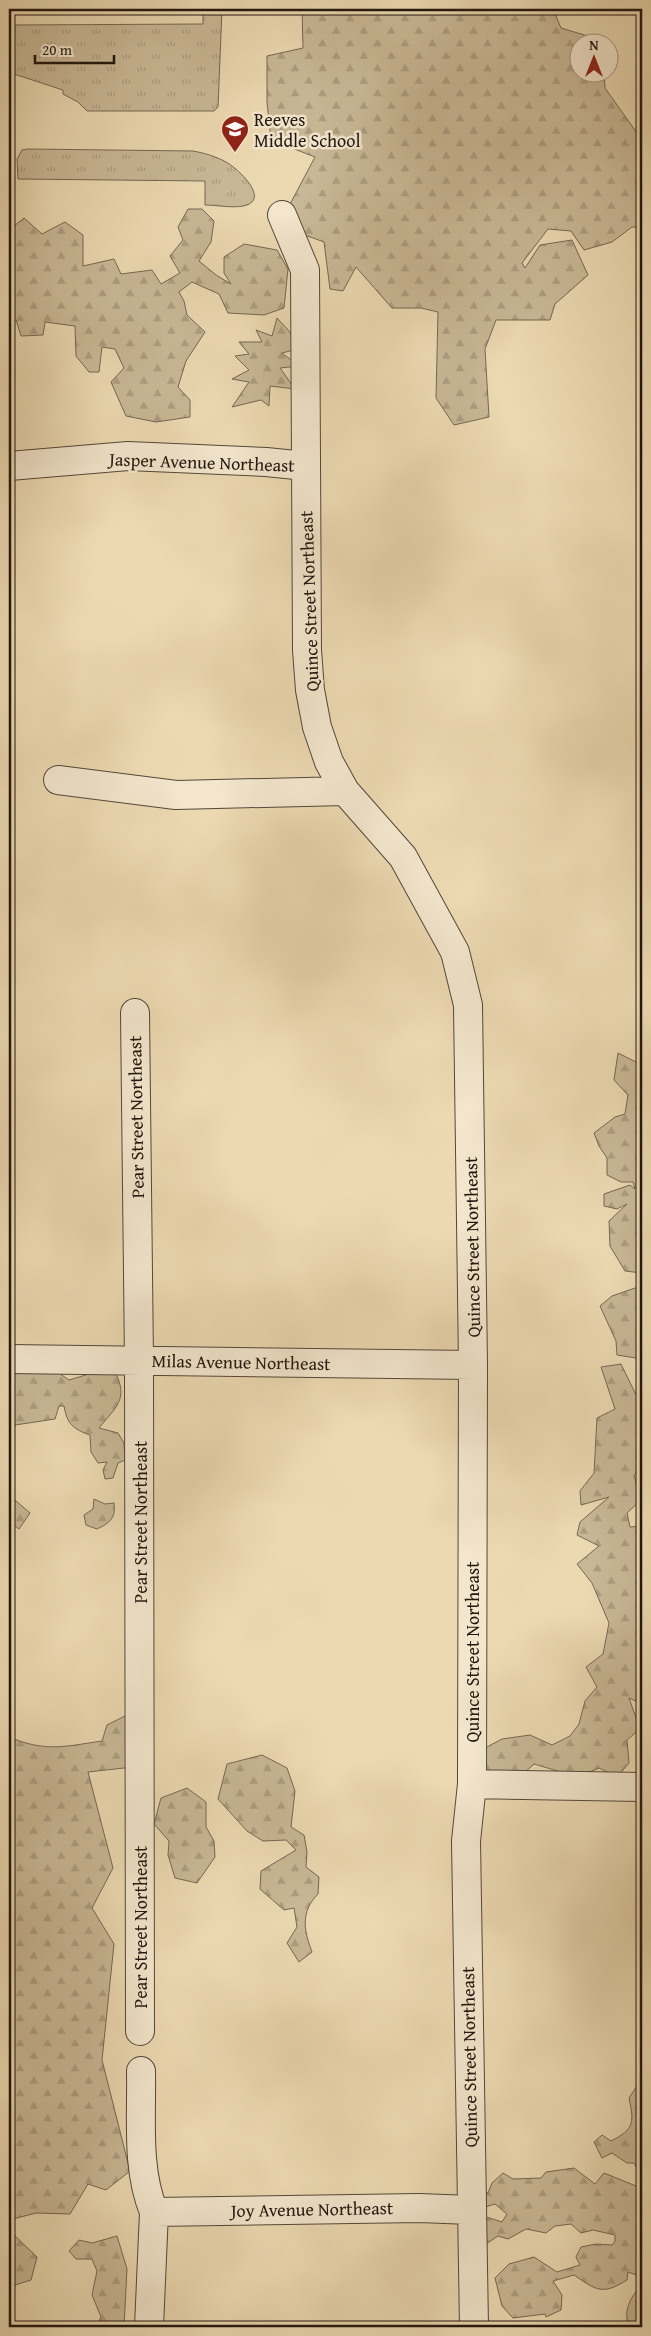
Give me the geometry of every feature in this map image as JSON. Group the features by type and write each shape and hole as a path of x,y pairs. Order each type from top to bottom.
{"street":[{"name":"Quince Street Northeast","path":"282,215 305,270 310,690 317,727 326,753 346,791 403,857 455,952 468,1005 473,1365 472,1784 466,1841 474,2327"},
{"name":"Jasper Avenue Northeast","path":"9,466 128,456 266,462 306,466"},
{"path":"58,780 176,795 346,791"},
{"name":"Pear Street Northeast","path":"135,1013 140,1361 140,2031"},
{"name":"Milas Avenue Northeast","path":"9,1359 473,1365"},
{"path":"472,1784 642,1787"},
{"path":"141,2071 143,2175 147,2195 154,2212 149,2327"},
{"name":"Joy Avenue Northeast","path":"154,2212 400,2208 471,2210"}],"green space":[{"path":"203,9 222,9 218,107 214,111 87,111 78,102 63,94 63,90 14,74 13,25 203,24"},
{"path":"302,9 553,9 561,28 574,32 568,32 568,82 605,82 605,88 637,133 642,134 642,227 632,227 612,242 584,250 571,231 548,229 522,263 525,268 540,245 572,240 588,275 555,304 550,320 496,320 485,349 489,417 454,425 436,398 438,312 421,308 392,308 356,267 343,291 330,289 324,242 294,231 288,208 315,157 271,140 267,102 267,56 303,48"},
{"path":"22,150 193,151 214,156 231,165 253,189 253,201 247,205 232,207 205,205 205,181 18,179 17,159"},
{"path":"188,209 202,209 214,221 211,242 199,261 231,284 224,273 224,257 244,244 277,250 288,269 284,308 264,315 228,313 219,294 192,282 179,292 184,301 187,315 205,332 186,361 178,387 190,400 190,417 156,422 126,416 111,382 124,368 115,349 102,347 99,372 89,372 76,356 75,326 45,322 43,335 21,336 16,320 9,321 9,230 24,218 42,234 65,222 83,235 83,266 114,259 121,274 152,270 161,284 180,273 170,256 183,240 178,227"},
{"path":"277,318 290,332 298,349 282,353 299,366 280,368 295,389 270,386 269,406 261,400 232,407 249,382 232,379 249,370 235,356 249,354 239,342 262,342 256,330 272,336"},
{"path":"618,1053 642,1065 642,1273 625,1271 610,1246 609,1221 627,1204 617,1209 604,1206 604,1194 630,1185 635,1189 633,1182 621,1182 607,1175 607,1158 599,1146 594,1133 615,1117 625,1114 628,1095 614,1080"},
{"path":"635,1288 642,1290 642,1353 636,1358 617,1355 616,1341 600,1306 612,1296"},
{"path":"621,1364 636,1395 642,1394 642,1464 634,1476 642,1499 627,1513 630,1527 642,1526 642,1704 629,1698 640,1729 627,1740 629,1763 617,1777 599,1768 578,1777 534,1764 512,1784 486,1777 483,1749 502,1739 530,1735 552,1745 570,1736 579,1724 585,1701 597,1687 586,1667 603,1654 609,1623 592,1583 577,1564 599,1546 577,1535 580,1522 609,1497 581,1505 580,1491 594,1473 597,1418 615,1409 601,1367"},
{"path":"25,1368 53,1369 69,1380 99,1371 115,1372 121,1389 121,1396 115,1408 99,1428 118,1433 124,1443 125,1460 118,1463 113,1478 105,1479 103,1470 107,1462 98,1463 91,1452 90,1435 75,1428 69,1422 64,1406 59,1406 55,1419 15,1425 9,1439 9,1377"},
{"path":"9,1495 30,1513 19,1529 9,1521"},
{"path":"94,1499 105,1504 114,1503 113,1516 105,1525 97,1529 86,1525 84,1515 93,1509"},
{"path":"9,1689 12,1697 14,1739 37,1746 58,1747 102,1741 107,1725 133,1712 133,1767 88,1772 113,1868 92,1908 114,1944 102,2060 130,2171 106,2190 88,2184 70,2214 36,2213 9,2220"},
{"path":"262,1755 287,1768 295,1791 291,1827 304,1835 307,1852 306,1867 319,1877 318,1894 308,1908 305,1922 312,1952 299,1962 287,1943 297,1927 294,1908 284,1910 260,1889 261,1871 296,1850 286,1840 263,1841 247,1831 218,1799 227,1764"},
{"path":"187,1788 206,1802 206,1827 214,1841 215,1857 197,1883 175,1878 168,1855 169,1841 154,1824 161,1798"},
{"path":"639,2083 642,2083 642,2178 634,2163 627,2163 612,2153 602,2158 594,2142 602,2135 611,2141 625,2133 629,2128 632,2113 629,2098"},
{"path":"574,2168 595,2184 604,2173 636,2186 642,2178 642,2277 628,2272 627,2280 606,2289 595,2288 574,2275 553,2281 562,2295 561,2310 546,2317 545,2314 513,2318 502,2306 495,2278 509,2264 534,2257 557,2272 580,2265 576,2257 581,2247 596,2244 612,2245 615,2241 615,2235 593,2230 581,2233 571,2224 555,2226 546,2233 526,2229 508,2239 498,2236 486,2244 480,2215 502,2222 507,2214 495,2204 479,2209 480,2187 488,2193 492,2183 503,2173 513,2179 541,2178 546,2172"},
{"path":"9,2226 14,2227 13,2234 37,2257 31,2280 9,2287"},
{"path":"117,2236 127,2269 124,2327 96,2327 101,2317 92,2295 97,2271 92,2259 76,2259 69,2251 79,2240 92,2243"},
{"path":"642,2285 642,2327 630,2327 627,2310 631,2299"}],"place":[{"name":"Reeves Middle School","path":"235,153"}]}
